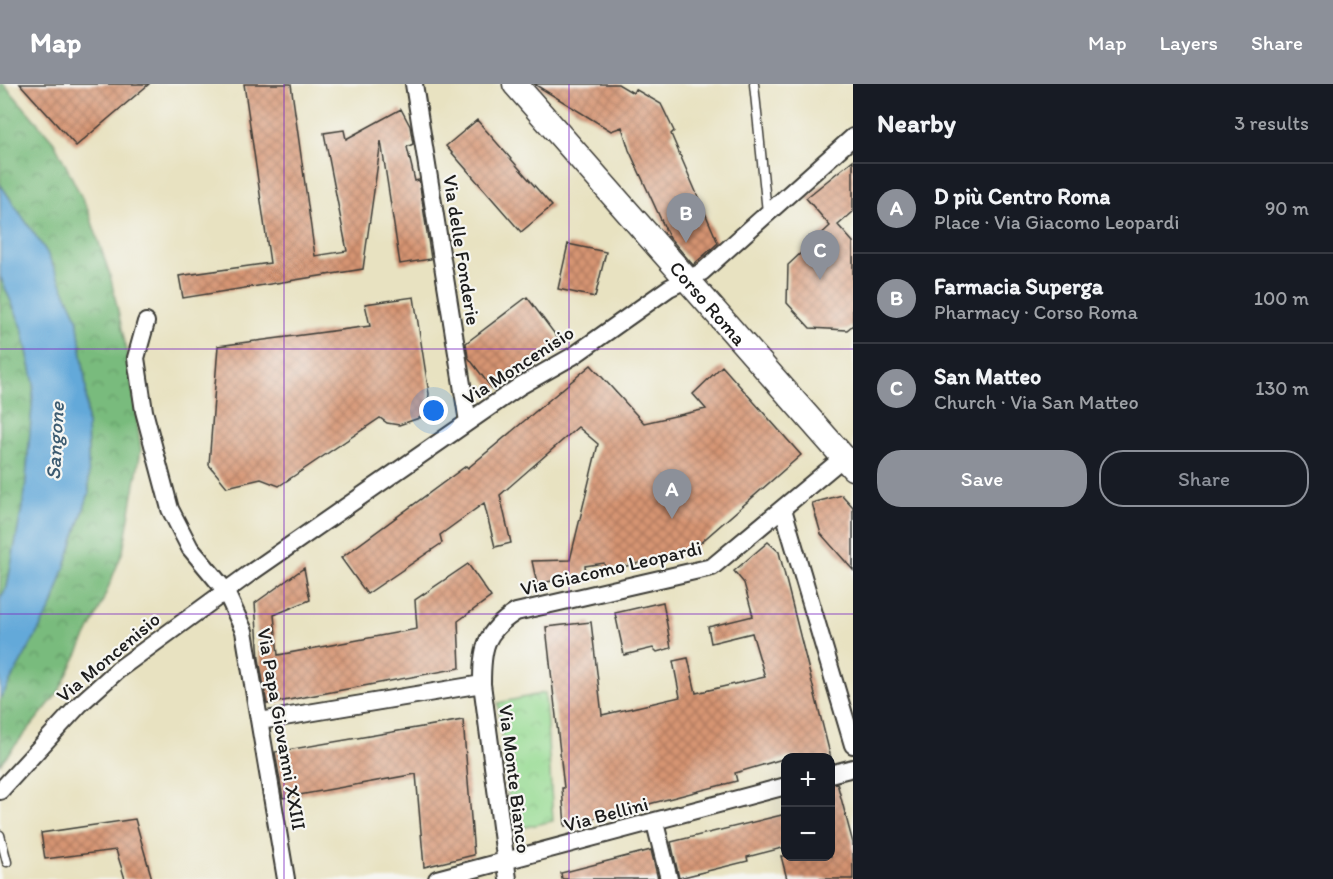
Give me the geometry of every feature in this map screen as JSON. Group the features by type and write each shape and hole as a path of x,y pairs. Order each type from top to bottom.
{"street":[{"name":"Via delle Fonderie","path":"414,84 468,422"},
{"name":"Corso Roma","path":"515,84 848,463"},
{"name":"Via Moncenisio","path":"0,791 80,704 119,669 225,590 520,386 573,356 658,296 702,272 853,137"},
{"path":"146,322 136,358 144,411 170,509 190,548 225,590"},
{"name":"Via Giacomo Leopardi","path":"482,684 482,656 488,639 493,629 516,612 712,567 783,509 848,463"},
{"path":"783,509 853,745"},
{"name":"Via Papa Giovanni XXIII","path":"225,590 244,631 286,879"},
{"path":"260,721 482,684"},
{"name":"Via Monte Bianco","path":"482,684 508,879"},
{"path":"835,773 853,768"},
{"name":"Via Bellini","path":"437,879 655,823 781,787"},
{"path":"655,823 669,879"}],"lane":[{"path":"754,84 767,212"},
{"path":"0,835 7,862"}],"green space":[{"path":"0,84 4,84 54,142 88,210 110,275 129,361 141,450 123,551 98,613 58,693 0,764 0,700 52,606 89,493 86,387 77,317 46,251 0,184"},
{"path":"0,276 22,327 34,383 25,492 7,587 0,599"},
{"path":"545,693 553,821 512,830 498,703"}],"water":[{"name":"Sangone","path":"0,184 46,251 77,317 86,387 89,493 52,606 0,700 0,599 7,587 25,492 34,383 22,327 0,276"}],"building":[{"path":"20,84 149,84 76,146"},
{"path":"244,84 291,84 315,256 347,251 324,133 344,130 346,139 401,109 410,126 413,144 407,147 415,181 419,180 431,259 400,264 381,141 363,269 183,298 179,276 270,263"},
{"path":"534,84 618,84 633,93 635,89 661,104 674,131 671,134 718,243 693,265 669,237 629,150 622,127 611,131"},
{"path":"477,120 552,206 521,232 446,146"},
{"path":"853,160 853,212 838,225 853,242 853,325 847,330 810,328 787,303 788,265 830,226 806,198"},
{"path":"568,244 606,252 595,297 558,289"},
{"path":"414,297 429,394 427,410 422,417 399,425 387,423 380,418 279,486 261,479 227,487 209,465 218,346 370,326 365,304"},
{"path":"527,297 560,341 493,390 468,357 466,343"},
{"path":"591,365 644,423 706,409 693,394 722,366 801,455 691,551 605,571 604,563 585,566 586,574 537,584 532,561 570,560 598,444 578,427 500,495 511,543 495,547 484,503 440,535 442,543 367,594 341,558 466,466 468,468"},
{"path":"842,495 853,507 853,570 821,534 812,503"},
{"path":"768,542 779,552 830,753 781,753 781,759 735,773 737,781 565,826 562,788 564,788 546,627 591,622 602,715 680,697 673,661 688,658 696,693 765,677 752,633 711,643 708,627 753,616 744,583 734,571"},
{"path":"468,564 491,597 458,621 460,668 267,704 259,659 255,603 304,568 310,600 274,615 278,655 417,629 415,600"},
{"path":"663,602 671,648 657,652 653,648 624,655 615,613"},
{"path":"463,720 474,855 424,867 416,774 283,798 275,752"},
{"path":"835,783 837,783 853,843 853,879 787,879 782,861 835,861"},
{"path":"781,815 781,848 747,857 748,861 679,878 671,842"},
{"path":"135,819 152,879 125,879 116,850 45,859 41,833"},
{"path":"651,850 658,879 562,879 561,873"}],"place":[{"name":"Farmacia Superga","path":"686,243"},
{"name":"San Matteo","path":"820,280"},
{"name":"D più Centro Roma","path":"672,519"}]}
